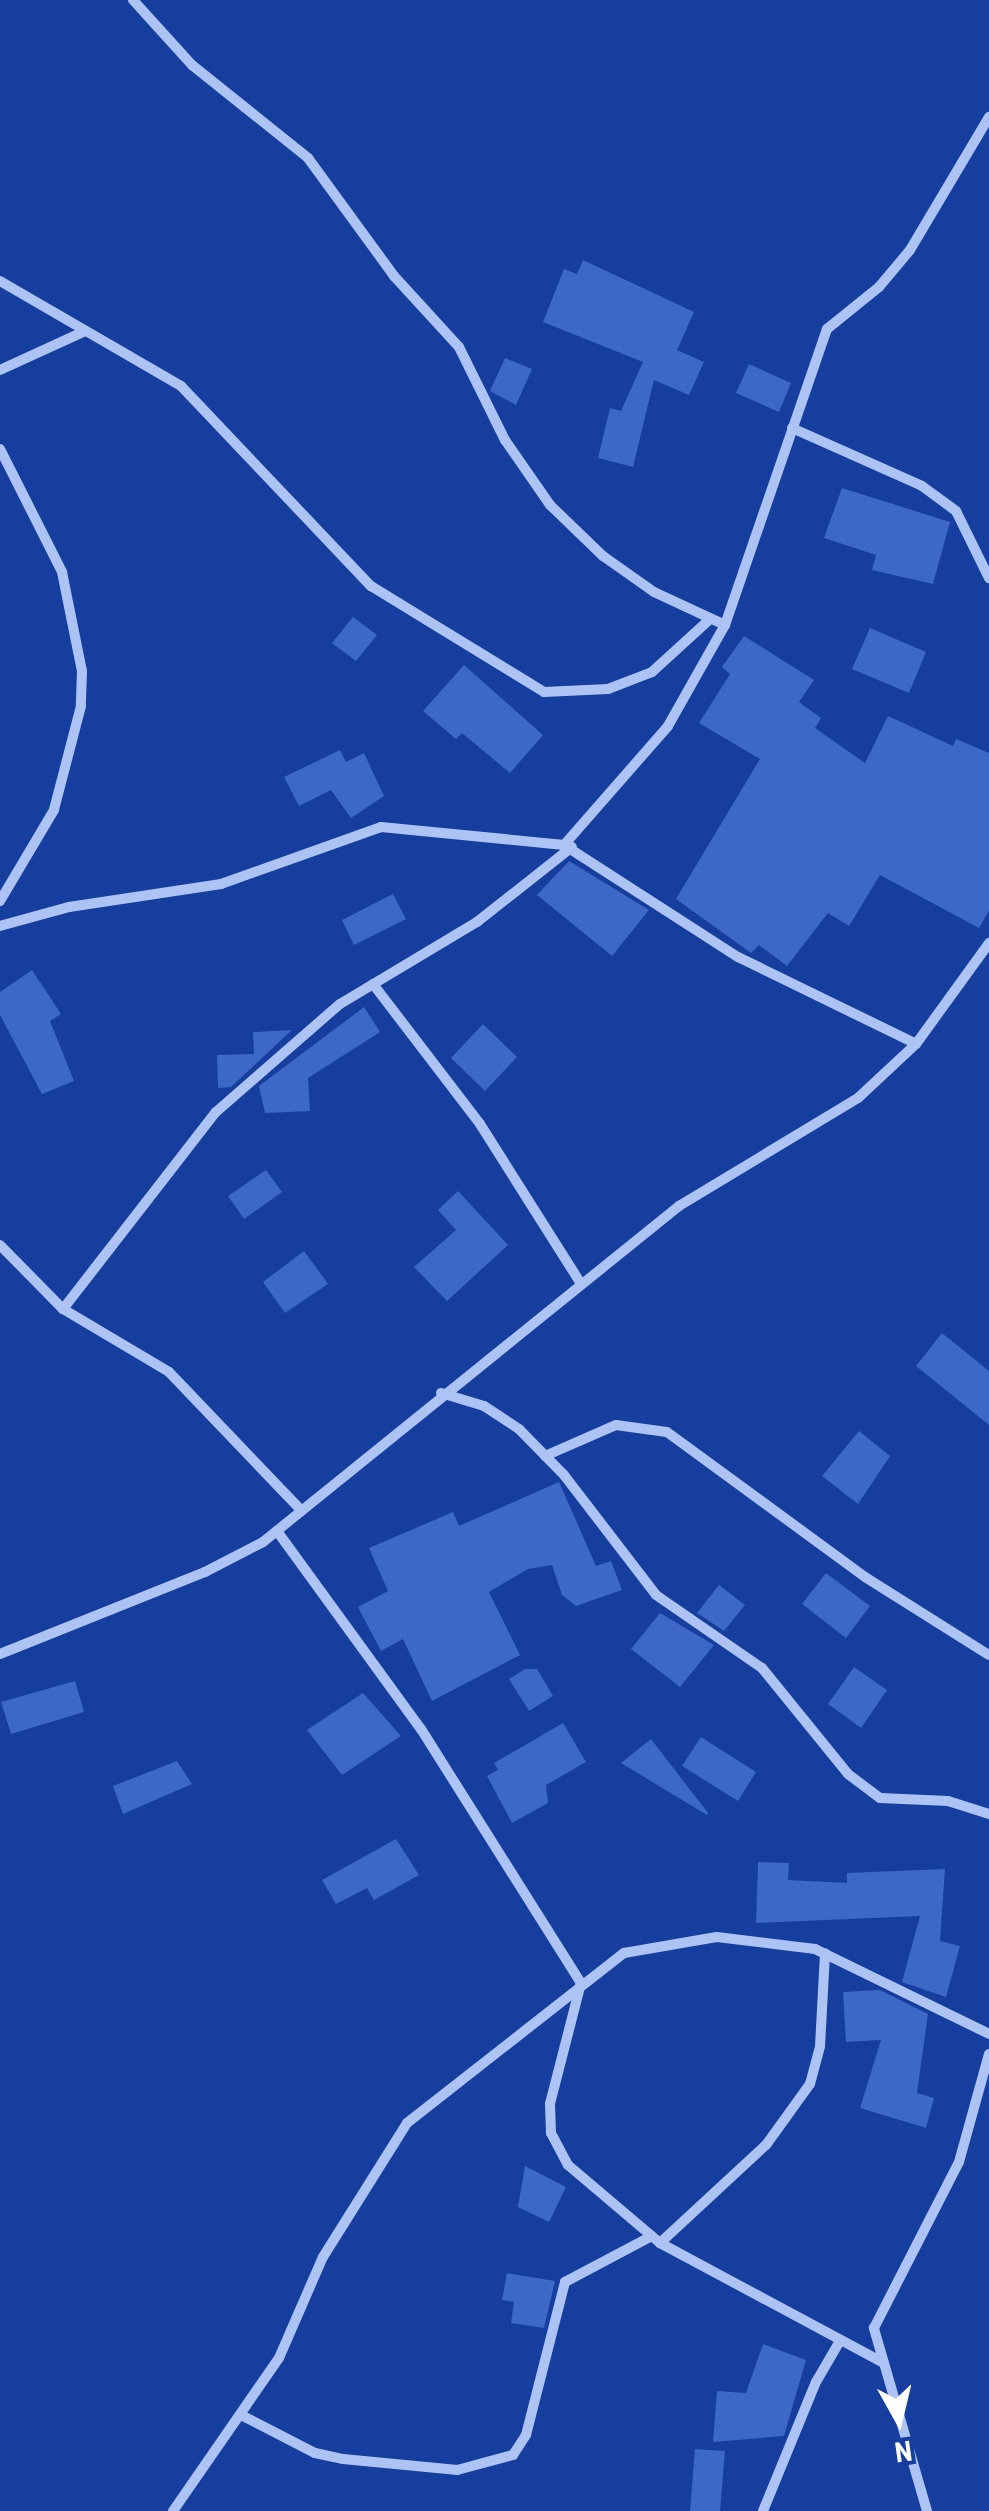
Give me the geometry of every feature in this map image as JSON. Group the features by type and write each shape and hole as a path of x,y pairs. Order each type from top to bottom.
{"street":[{"path":"133,0 192,65 308,158 394,276 459,346 505,440 550,505 603,556 654,592 725,626"},
{"path":"64,1309 216,1112 329,1012 477,922 568,846 668,726 725,626 826,329 879,287 910,250 989,118"},
{"path":"0,281 138,358 205,404 372,586 544,692 608,689 652,672 710,618"},
{"path":"0,370 85,331"},
{"path":"792,428 922,486 956,512 989,578"},
{"path":"0,449 62,572 82,671 81,706 54,810 0,901"},
{"path":"0,911 5,924 221,884 381,828 568,846 722,948 916,1044"},
{"path":"0,1654 205,1572 277,1531 441,1393 678,1206 858,1098 916,1044 989,943"},
{"path":"372,984 480,1124 580,1282"},
{"path":"0,1245 64,1309 169,1372 302,1511"},
{"path":"441,1393 484,1406 545,1456 656,1595 762,1668 848,1774 880,1798 948,1801 989,1814"},
{"path":"545,1456 616,1425 667,1432 865,1578 989,1655"},
{"path":"277,1531 421,1729 581,1983 550,2104 551,2133 568,2165 656,2240 884,2363"},
{"path":"172,2511 241,2415 291,2336 323,2257 407,2122 624,1953 666,1942 763,1939 825,1953 989,2034"},
{"path":"241,2415 315,2453 343,2458 457,2470 512,2455 526,2435 565,2282 656,2240 766,2145 810,2084 820,2046 825,1953"},
{"path":"927,2511 884,2363 876,2317 928,2232 959,2162 989,2054"},
{"path":"762,2511 816,2382 840,2341"}],"building":[{"path":"583,260 694,312 677,350 704,362 689,395 654,380 633,467 598,458 610,408 621,411 643,362 543,322 564,269 577,274"},
{"path":"505,358 532,369 516,405 490,391"},
{"path":"749,364 791,383 779,412 736,393"},
{"path":"842,488 950,522 933,584 872,570 876,555 824,538"},
{"path":"353,617 377,635 356,661 332,643"},
{"path":"870,628 926,652 909,693 852,669"},
{"path":"744,636 814,680 799,702 821,718 815,728 865,763 888,716 953,746 956,739 989,753 989,911 979,928 880,875 849,926 828,913 787,966 759,945 751,953 676,899 760,759 699,723 730,674 722,667"},
{"path":"464,665 543,735 510,773 462,733 456,739 423,711"},
{"path":"340,750 346,762 364,753 384,796 351,818 331,790 299,806 284,777"},
{"path":"569,861 649,910 612,956 537,895"},
{"path":"393,894 406,919 354,945 342,920"},
{"path":"32,970 61,1014 50,1021 74,1081 42,1094 0,1015 0,992"},
{"path":"364,1007 380,1032 308,1078 310,1111 265,1113 259,1086"},
{"path":"483,1024 517,1057 485,1091 451,1058"},
{"path":"292,1030 231,1087 218,1088 217,1055 254,1054 253,1032"},
{"path":"266,1170 282,1192 244,1219 228,1196"},
{"path":"458,1191 508,1245 447,1301 414,1267 456,1230 438,1210"},
{"path":"304,1251 328,1284 285,1313 263,1282"},
{"path":"942,1333 989,1371 989,1425 916,1366"},
{"path":"859,1431 890,1456 858,1504 822,1476"},
{"path":"559,1482 596,1566 611,1561 622,1590 576,1606 562,1595 552,1565 528,1569 489,1592 520,1655 432,1701 403,1639 381,1651 358,1607 388,1591 369,1548 453,1512 459,1526"},
{"path":"826,1573 870,1606 846,1638 802,1604"},
{"path":"719,1585 745,1605 724,1631 697,1613"},
{"path":"660,1613 714,1645 680,1687 631,1649"},
{"path":"854,1667 887,1690 861,1728 828,1704"},
{"path":"525,1669 537,1669 553,1696 529,1711 509,1679"},
{"path":"75,1681 84,1712 11,1734 1,1702"},
{"path":"363,1693 401,1736 342,1775 307,1730"},
{"path":"563,1723 586,1762 546,1785 548,1803 512,1823 487,1776 498,1770 494,1763"},
{"path":"701,1737 756,1772 738,1801 682,1766"},
{"path":"651,1739 708,1813 707,1815 621,1763"},
{"path":"177,1761 192,1784 123,1814 113,1786"},
{"path":"396,1839 419,1875 374,1900 367,1888 336,1904 322,1880"},
{"path":"758,1862 789,1863 788,1880 847,1883 847,1873 945,1869 940,1941 960,1946 946,1997 902,1982 920,1916 756,1923"},
{"path":"880,1990 928,2014 917,2093 934,2098 926,2128 860,2108 881,2040 846,2042 843,1992"},
{"path":"525,2166 566,2187 549,2222 518,2207"},
{"path":"507,2273 555,2281 544,2328 511,2323 514,2302 502,2300"},
{"path":"763,2344 806,2360 784,2436 713,2442 717,2391 746,2393"},
{"path":"695,2449 725,2451 720,2511 690,2511"}]}
